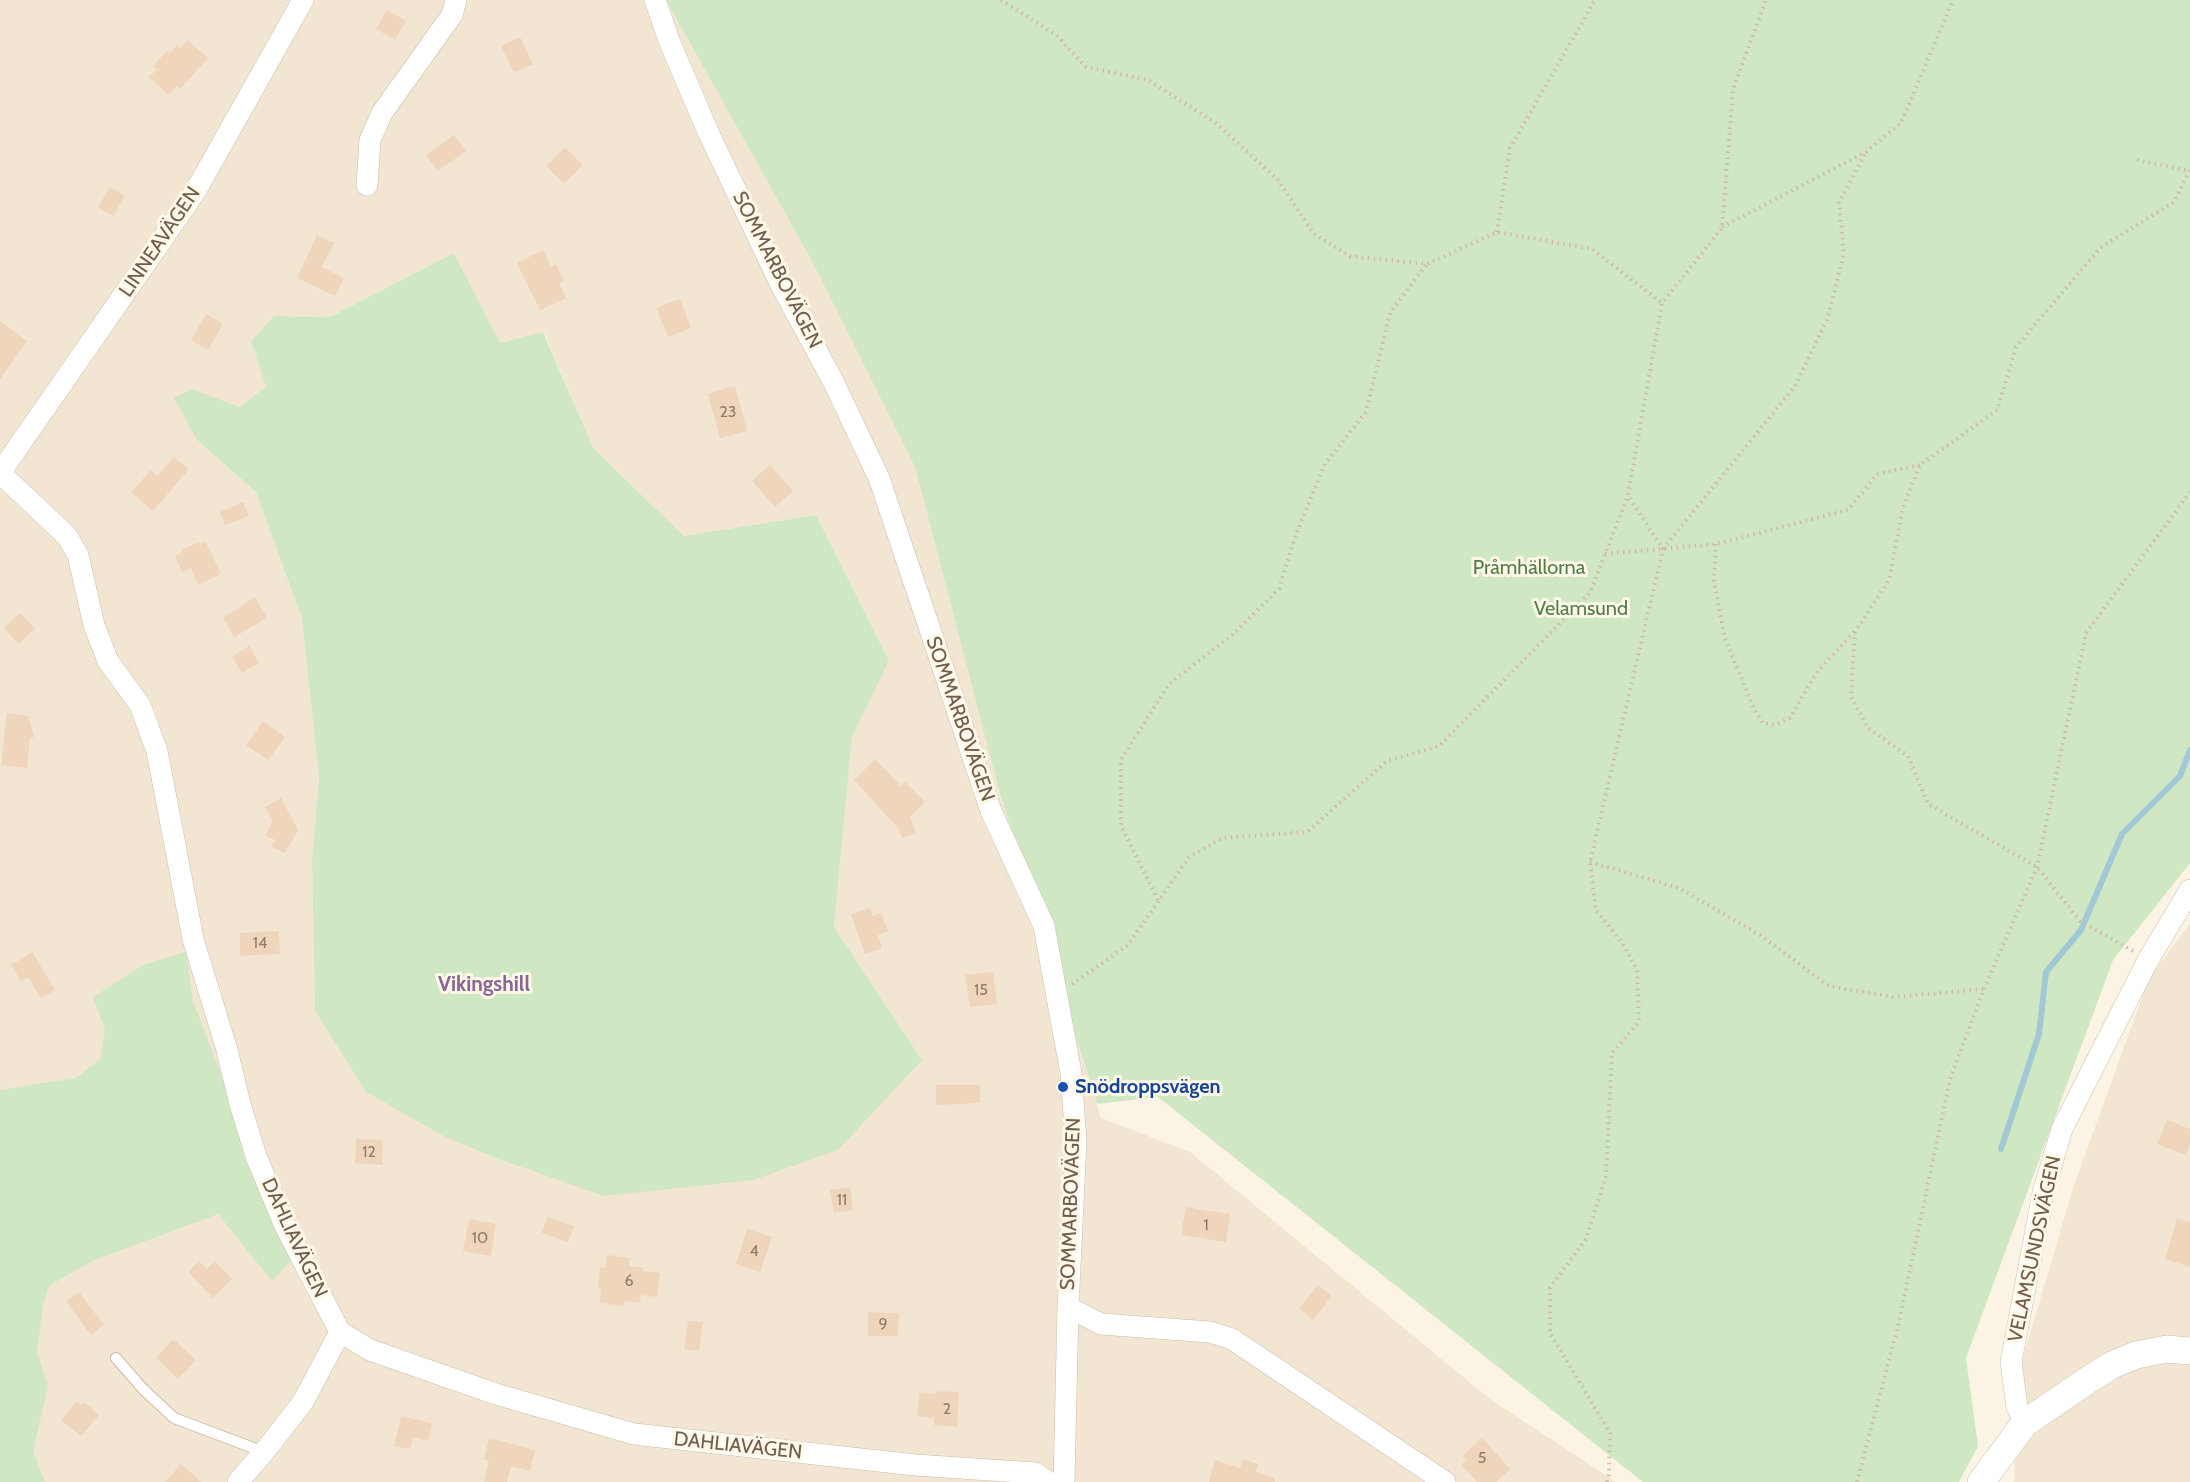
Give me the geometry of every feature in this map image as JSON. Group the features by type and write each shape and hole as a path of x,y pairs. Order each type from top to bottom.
{"street":[{"name":"LINNEAVÄGEN","path":"0,473 195,192 303,0"},
{"path":"367,185 370,140 382,113 452,15 456,0"},
{"name":"SOMMARBOVÄGEN","path":"655,0 670,43 714,145 781,285 833,381 879,478 991,811 1044,926 1071,1073 1076,1141 1068,1307 1064,1482"},
{"name":"DAHLIAVÄGEN","path":"0,473 67,536 78,555 94,625 108,661 140,705 157,751 194,939 256,1156 285,1226 340,1332 370,1350 496,1394 634,1434 915,1465 1035,1473 1048,1482"},
{"name":"VELAMSUNDSVÄGEN","path":"2025,1423 2017,1407 2011,1362 2043,1192 2062,1128 2148,960 2190,890"},
{"path":"1068,1307 1101,1324 1210,1332 1232,1339 1445,1482"},
{"path":"238,1482 303,1402 340,1332"},
{"path":"1981,1482 2025,1423 2112,1365 2136,1355 2167,1349 2190,1351"}],"lane":[{"path":"116,1358 143,1389 174,1418 264,1452"}],"path":[{"path":"1001,0 1056,35 1086,67 1149,80 1216,123 1278,180 1314,234 1350,255 1427,264"},
{"path":"1497,232 1510,148 1594,0"},
{"path":"1722,228 1733,89 1766,0"},
{"path":"1057,994 1128,945 1189,857 1223,838 1307,832 1387,761 1440,746 1590,593 1628,495 1662,303 1722,228 1866,152 1901,123 1953,0"},
{"path":"1607,1482 1610,1433 1550,1333 1550,1288 1586,1239 1605,1176 1612,1053 1639,1022 1637,970 1623,944 1596,910 1590,862 1663,549 1795,386 1827,321 1844,254 1839,202 1866,152"},
{"path":"1605,554 1716,544 1848,510 1877,474 1920,465 1997,410 2016,347 2100,248 2174,202 2190,170 2137,160"},
{"path":"1158,900 1121,826 1122,760 1169,684 1232,635 1279,589 1296,534 1325,464 1366,412 1389,313 1427,264 1497,232 1592,249 1662,303"},
{"path":"1716,544 1714,581 1725,638 1754,709 1763,723 1776,725 1790,718 1816,673 1855,632 1889,580 1903,507 1920,465"},
{"path":"1857,1482 1899,1322 1950,1079 1984,989 2037,867 2086,633 2190,492"},
{"path":"1628,495 1663,549"},
{"path":"1855,632 1851,698 1868,728 1908,756 1928,804 2037,867 2080,921 2148,960"},
{"path":"1590,862 1679,888 1760,935 1829,986 1893,997 1984,989"}],"shaded area":[{"path":"0,0 666,0 814,265 915,467 999,790 1101,1118 1190,1152 1490,1399 1616,1482 0,1482","holes":["454,253 500,343 544,332 594,449 684,536 816,515 889,661 852,737 834,927 922,1060 493,1157 443,1136 366,1092 315,1011 312,861 319,778 302,619 256,492 197,440 266,387 251,341 274,316 330,317"]},
{"path":"2190,923 2190,1482 2013,1482 2015,1479 2012,1395 2073,1188 2149,978"}],"green space":[{"name":"Pråmhällorna","path":"666,0 2190,0 2190,863 2113,960 1966,1358 1978,1446 1959,1482 1643,1482 1158,1097 1097,1104 999,790 915,467 814,265"},
{"path":"454,253 500,343 543,332 594,449 684,536 816,515 889,661 852,737 834,927 922,1060 838,1150 753,1180 604,1196 493,1157 443,1136 366,1092 315,1011 312,861 319,778 302,619 256,492 197,440 174,398 192,389 239,407 266,387 251,341 274,316 330,317"},
{"path":"186,952 193,1001 224,1082 245,1160 292,1260 272,1281 218,1214 92,1261 49,1286 43,1305 37,1352 48,1386 33,1451 45,1482 0,1482 0,1090 76,1078 100,1059 105,1030 93,997 143,965"}],"building":[{"path":"387,10 406,21 395,40 376,29"},
{"path":"520,37 533,64 514,73 501,46"},
{"path":"187,40 208,58 180,89 177,86 169,95 149,77 157,69 153,66 167,51 170,53 177,45 181,48"},
{"path":"454,135 466,151 438,171 426,155"},
{"path":"565,147 583,165 564,184 546,166"},
{"path":"110,187 125,196 113,216 98,207"},
{"path":"317,235 334,243 322,267 344,278 335,296 297,278"},
{"path":"543,250 551,267 556,264 564,281 559,283 566,298 540,310 517,263"},
{"path":"680,299 691,328 668,337 656,308"},
{"path":"206,314 223,324 208,350 191,340"},
{"path":"0,321 27,341 0,379"},
{"path":"735,386 747,431 720,438 708,394"},
{"path":"174,457 189,469 153,511 131,492 151,470 157,476"},
{"path":"770,465 793,491 775,507 752,481"},
{"path":"243,502 249,516 225,525 220,512"},
{"path":"199,542 200,545 206,542 221,574 198,585 191,568 182,572 175,556"},
{"path":"255,597 267,618 234,637 223,618"},
{"path":"20,613 35,629 18,644 4,628"},
{"path":"249,646 259,663 242,673 232,657"},
{"path":"7,713 28,716 34,737 30,738 27,768 1,765"},
{"path":"263,721 285,737 268,760 246,745"},
{"path":"875,759 901,786 905,782 925,802 910,817 916,833 902,838 898,828 854,780"},
{"path":"281,798 298,830 285,853 271,846 275,840 265,835 273,821 265,807"},
{"path":"870,908 873,916 881,913 888,931 878,935 882,948 865,954 851,914"},
{"path":"279,931 280,954 240,956 240,933"},
{"path":"32,952 55,990 41,998 28,977 21,981 11,965"},
{"path":"993,972 997,1004 970,1007 965,975"},
{"path":"936,1085 980,1085 980,1103 936,1105"},
{"path":"2167,1120 2190,1129 2190,1145 2186,1155 2157,1144"},
{"path":"356,1139 383,1140 382,1165 355,1163"},
{"path":"850,1187 853,1210 834,1213 830,1190"},
{"path":"1186,1207 1230,1214 1226,1242 1181,1235"},
{"path":"547,1217 574,1226 568,1242 542,1233"},
{"path":"2177,1218 2190,1222 2190,1267 2165,1259"},
{"path":"469,1219 496,1224 491,1256 463,1251"},
{"path":"747,1229 772,1237 760,1272 736,1264"},
{"path":"607,1255 630,1258 629,1266 643,1268 642,1271 660,1273 657,1297 641,1295 640,1303 624,1301 623,1306 600,1303 601,1289 598,1288 600,1267 605,1268"},
{"path":"199,1261 207,1269 215,1261 232,1279 213,1298 188,1272"},
{"path":"1318,1285 1332,1296 1313,1320 1299,1308"},
{"path":"79,1292 104,1325 91,1335 66,1301"},
{"path":"868,1312 899,1313 898,1336 868,1336"},
{"path":"688,1321 703,1322 699,1351 684,1349"},
{"path":"173,1339 196,1360 178,1379 156,1358"},
{"path":"936,1391 959,1392 957,1427 934,1425 934,1418 917,1416 920,1392 936,1394"},
{"path":"77,1401 81,1405 84,1402 99,1415 81,1436 61,1420"},
{"path":"401,1416 432,1423 428,1441 413,1437 410,1449 394,1446"},
{"path":"489,1438 535,1450 530,1471 511,1466 507,1482 484,1482 489,1461 484,1460"},
{"path":"1482,1438 1510,1469 1496,1482 1477,1482 1462,1465 1466,1461 1462,1456"},
{"path":"1243,1459 1258,1464 1256,1472 1275,1478 1275,1482 1209,1482 1215,1460 1240,1468"},
{"path":"181,1464 201,1482 165,1482"}],"waterway":[{"path":"2001,1149 2039,1034 2046,972 2081,930 2122,834 2180,776 2190,750"}],"place":[{"name":"Snödroppsvägen","path":"1063,1087"}],"district":[{"name":"Vikingshill","path":"484,985"}],"park label":[{"name":"Velamsund","path":"1581,609"}]}
